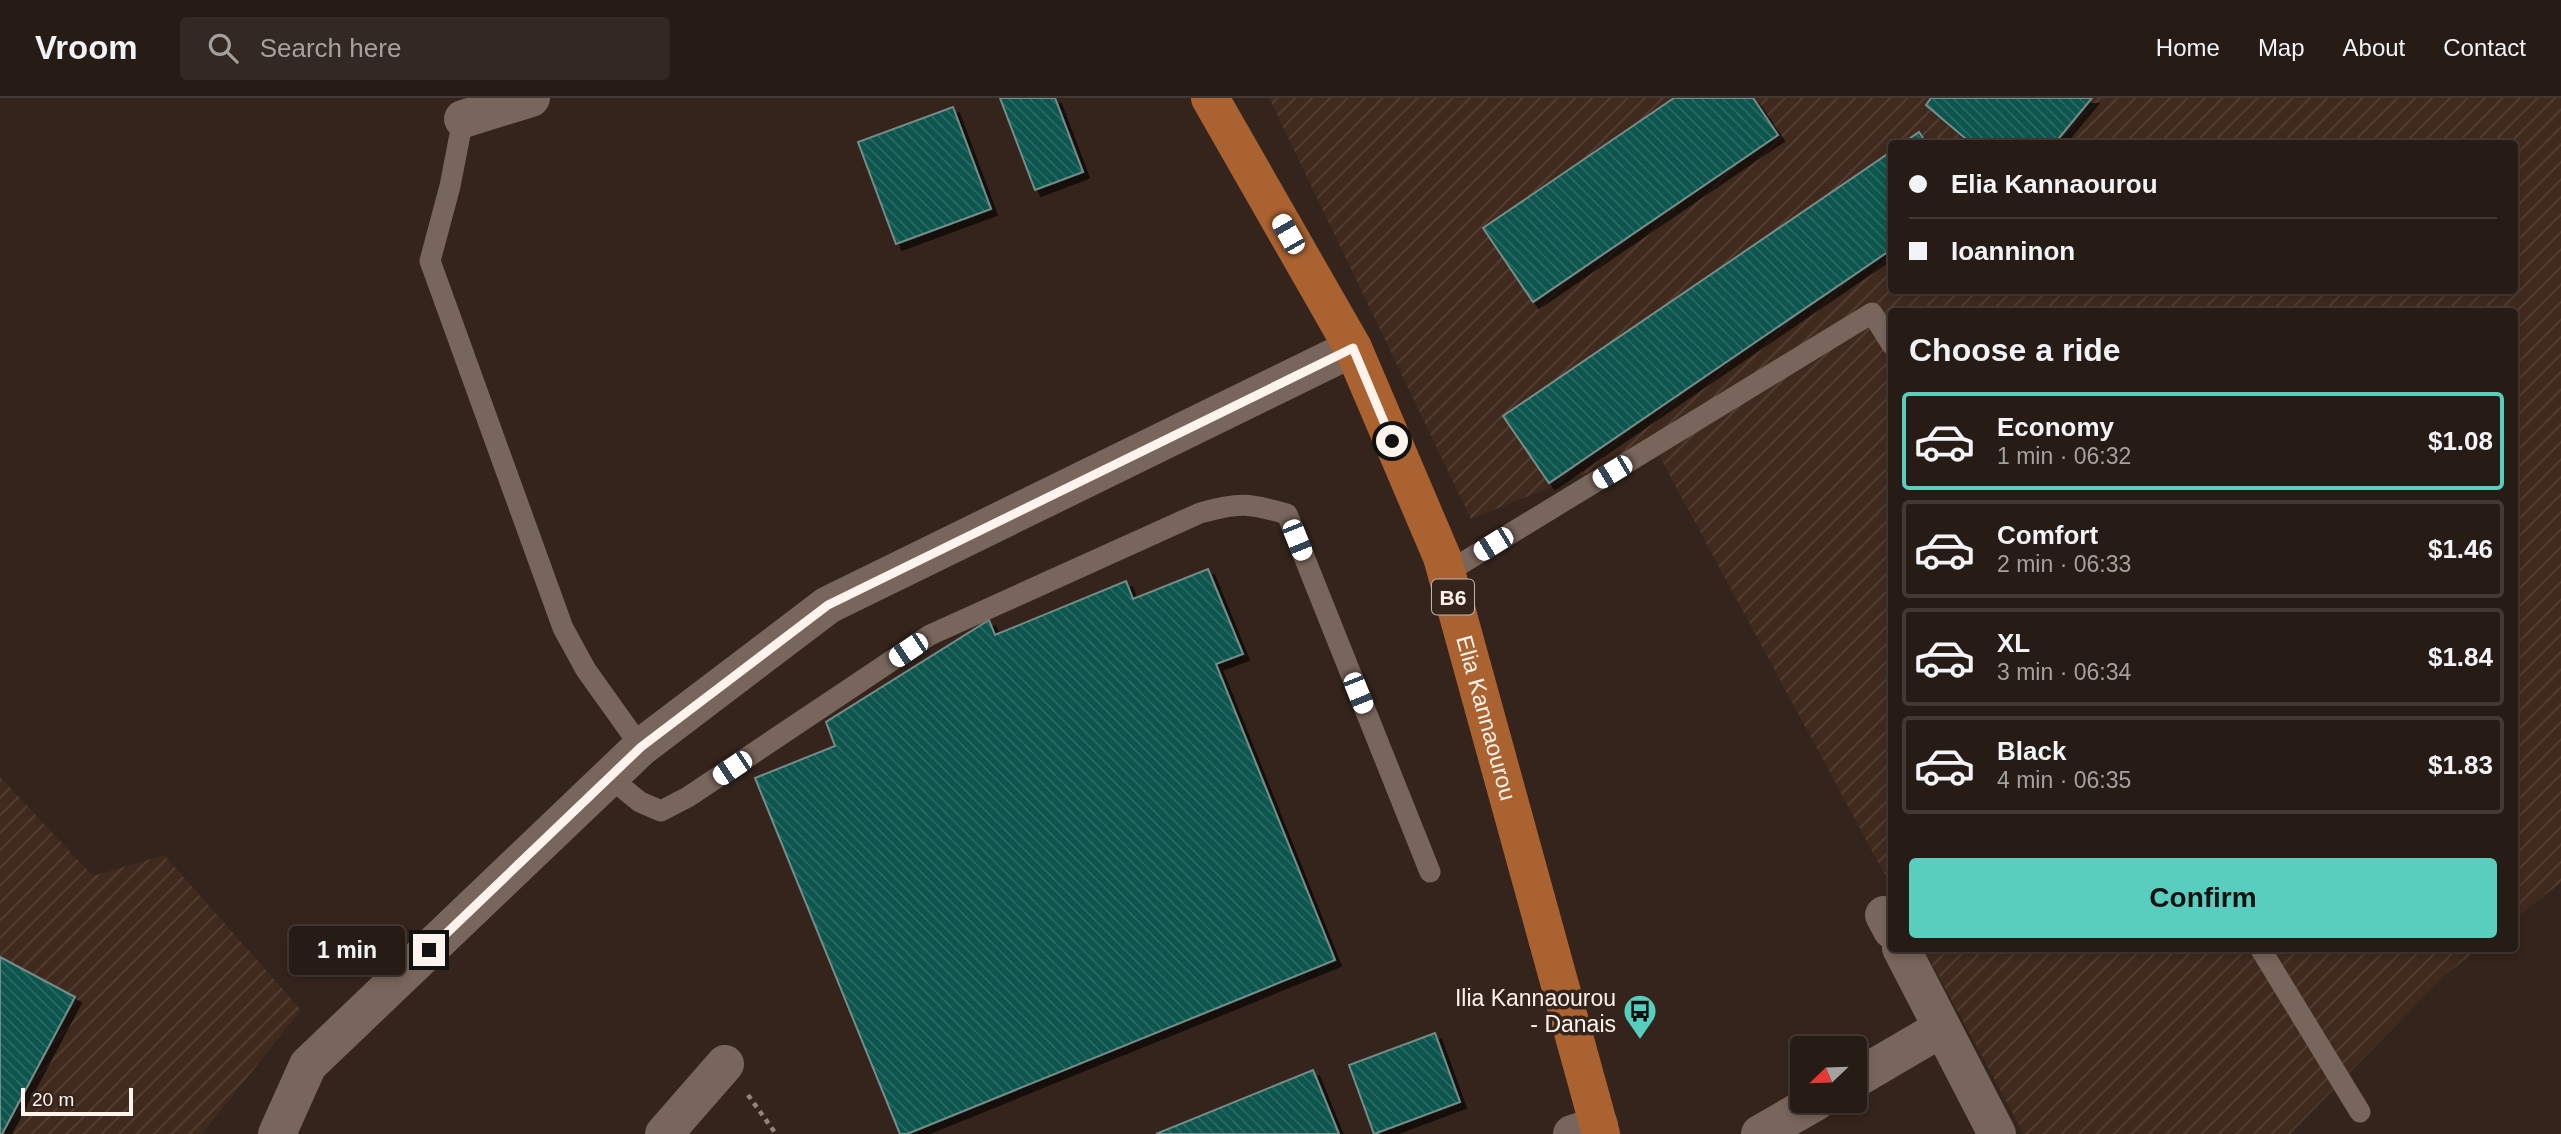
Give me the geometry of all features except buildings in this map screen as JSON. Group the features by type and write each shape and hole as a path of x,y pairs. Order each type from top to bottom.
{"main road":[{"name":"Elia Kannaourou","path":"1210,98 1353,348 1446,573 1591,1131"}],"street":[{"path":"463,119 531,98"},
{"path":"277,1134 308,1065 641,747 828,605 1353,348"},
{"path":"1903,952 1997,1134"},
{"path":"1867,1072 1942,1028"},
{"path":"664,1134 725,1064"},
{"path":"1760,1134 1796,1113"}],"lane":[{"path":"463,119 450,186 430,261 563,628 586,670 641,747"},
{"path":"1446,573 1872,313 1888,339"},
{"path":"609,777 640,802 661,811 688,797 930,635 1200,513 1228,505 1251,503 1287,514 1430,872"},
{"path":"2262,952 2360,1112"}],"path":[{"path":"725,1064 776,1134"}],"shaded area":[{"path":"1269,98 2561,98 2561,882 2518,917 2518,308 1888,308 1888,881 1654,446 1471,519"},
{"path":"0,777 93,876 164,855 301,1010 202,1134 0,1134"},
{"path":"1926,952 2474,952 2443,977 2290,1134 2024,1134"}],"place":[{"name":"Ilia Kannaourou - Danais","path":"1640,1041"}],"route":[{"path":"429,950 641,747 828,605 1353,348 1392,441"}]}
